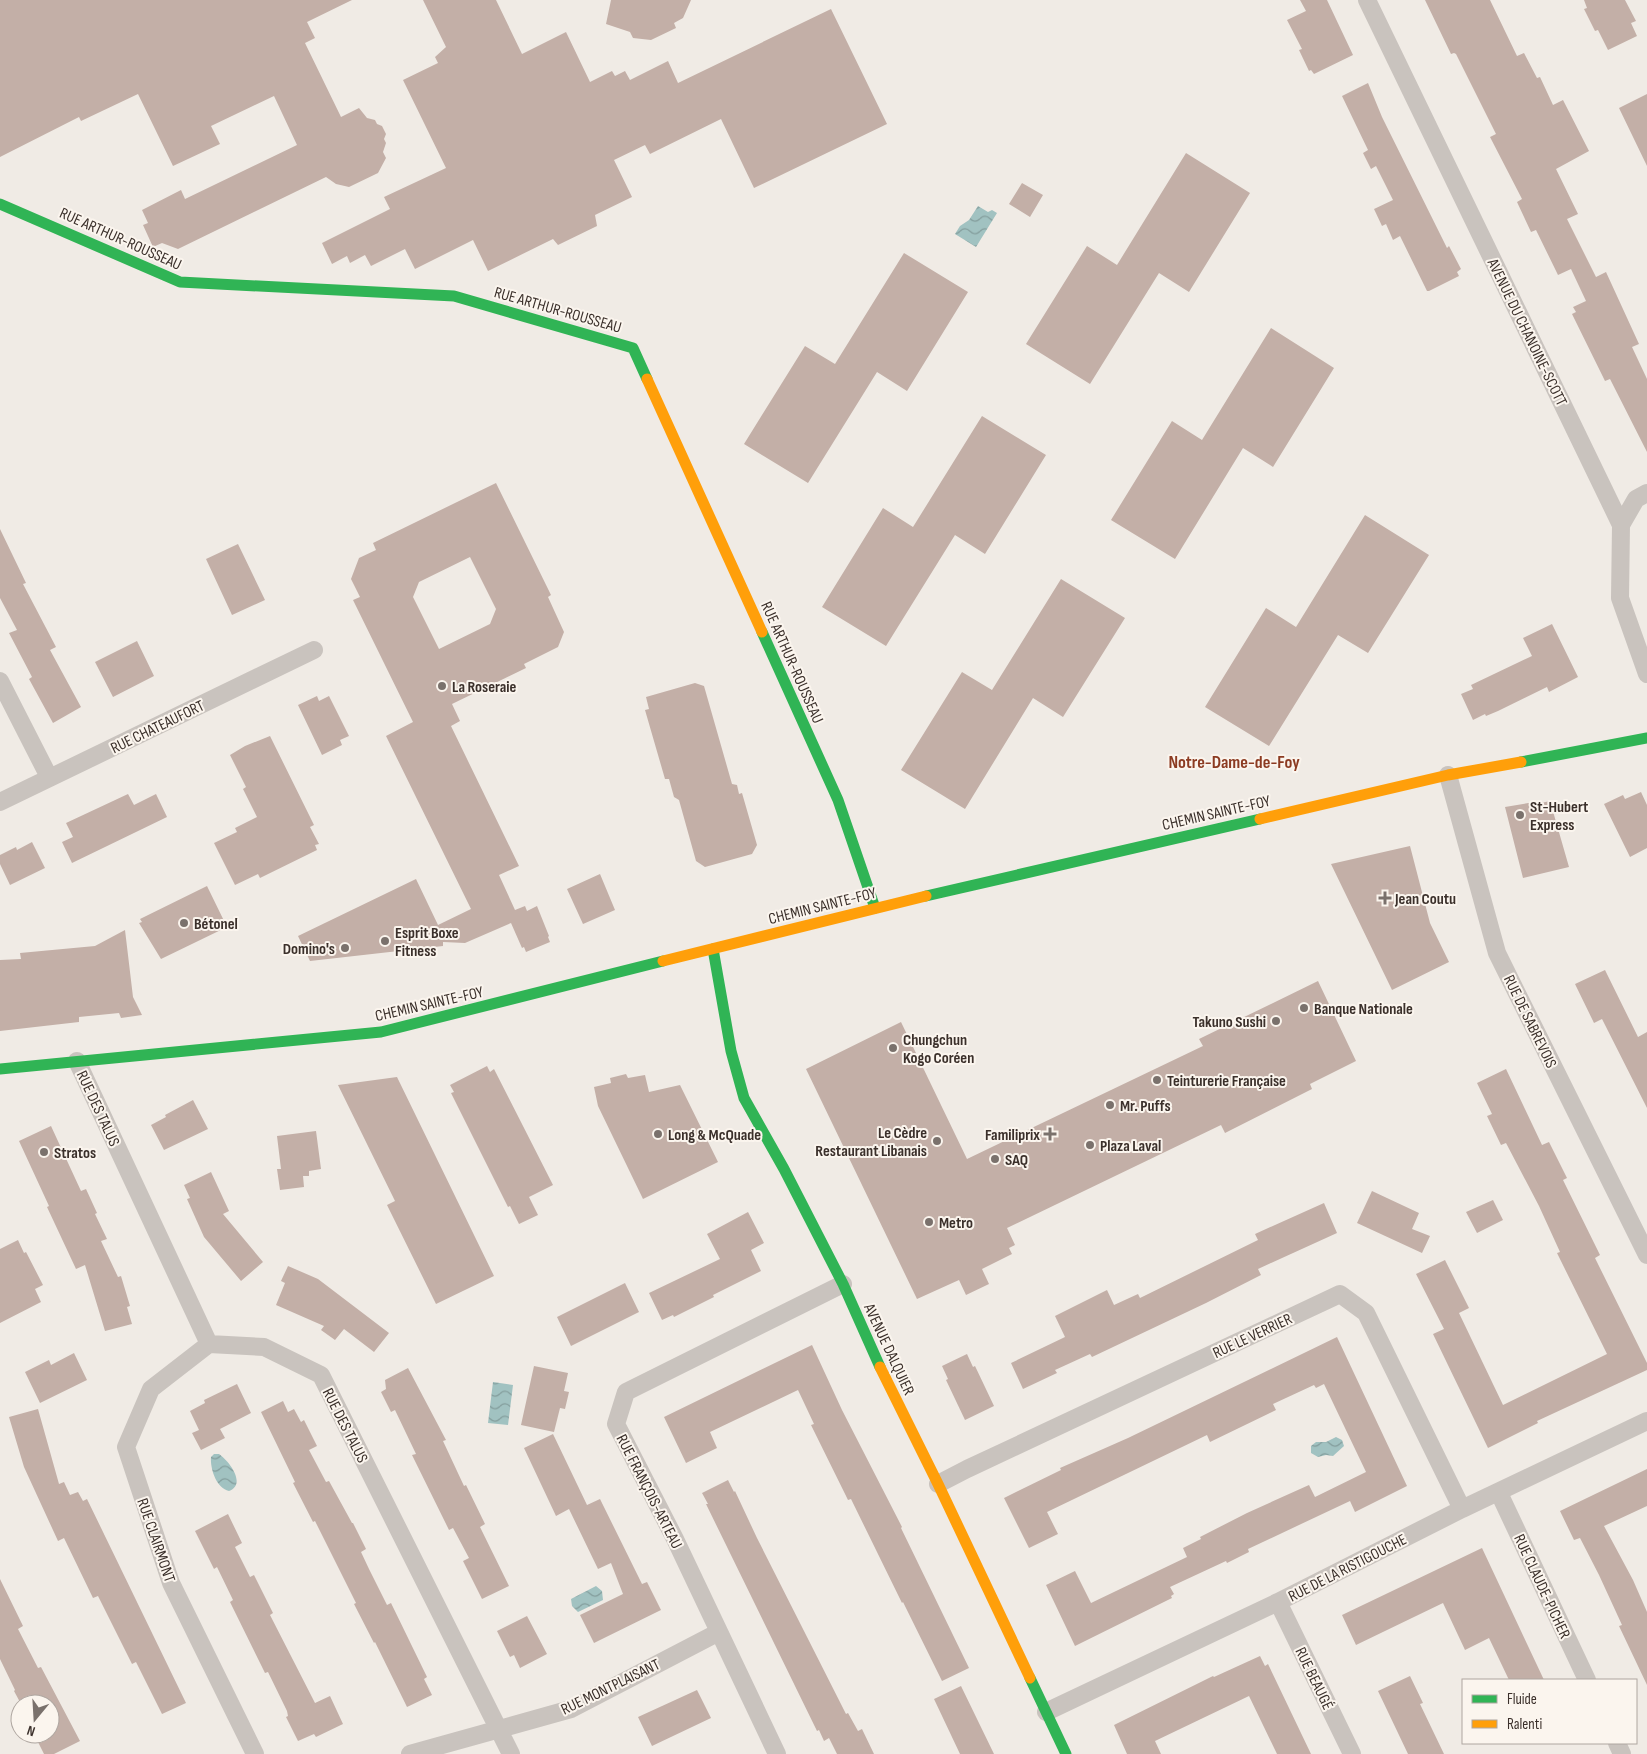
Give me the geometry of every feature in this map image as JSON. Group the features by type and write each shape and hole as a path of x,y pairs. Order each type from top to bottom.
{"street":[{"name":"AVENUE DU CHANOINE-SCOTT","path":"1367,0 1621,525 1620,598 1647,674"},
{"name":"RUE ARTHUR-ROUSSEAU","path":"0,204 180,282 454,296 633,348 838,800 875,908"},
{"path":"1621,525 1636,499 1647,493"},
{"name":"RUE CHATEAUFORT","path":"0,802 314,650"},
{"path":"0,681 49,777"},
{"name":"CHEMIN SAINTE-FOY","path":"0,1069 77,1060 382,1032 875,908 1448,775 1647,738"},
{"name":"RUE DE SABREVOIS","path":"1448,775 1497,953 1647,1254"},
{"name":"AVENUE DALQUIER","path":"713,949 731,1051 744,1098 784,1169 843,1284 888,1386 938,1484 1066,1754"},
{"name":"RUE DES TALUS","path":"77,1060 209,1344 264,1347 322,1375 510,1754"},
{"name":"RUE FRANÇOIS-ARTEAU","path":"777,1754 675,1539 616,1424 626,1392 843,1284"},
{"name":"RUE LE VERRIER","path":"938,1484 985,1460 1340,1294 1366,1313 1462,1509"},
{"name":"RUE CLAIRMONT","path":"209,1344 151,1389 126,1447 171,1583 255,1754"},
{"name":"RUE DE LA RISTIGOUCHE","path":"1046,1712 1278,1602 1462,1509 1647,1421"},
{"name":"RUE CLAUDE-PICHER","path":"1499,1492 1587,1679"},
{"name":"RUE BEAUGÉ","path":"1278,1602 1352,1754"},
{"name":"RUE MONTPLAISANT","path":"410,1754 571,1709 719,1632"}],"water":[{"path":"978,206 988,212 992,210 997,213 976,247 955,234 960,226 969,220"},
{"path":"493,1382 513,1385 508,1425 488,1423"},
{"path":"1336,1437 1342,1440 1344,1446 1333,1456 1318,1457 1311,1453 1311,1446 1316,1442 1326,1442"},
{"path":"214,1454 219,1454 223,1457 234,1472 236,1483 234,1488 229,1491 217,1482 211,1461 211,1457"},
{"path":"596,1586 602,1591 603,1600 578,1612 572,1606 571,1599"}],"building":[{"path":"0,0 352,0 307,22 315,38 305,43 341,117 359,108 367,118 375,120 377,124 382,126 386,134 383,152 386,158 378,173 349,187 336,184 326,177 178,249 162,243 153,247 143,225 148,223 142,210 181,190 185,199 297,145 274,96 211,126 220,144 173,166 138,94 81,121 79,117 0,157"},
{"path":"423,0 496,0 522,54 566,32 590,82 612,71 615,76 625,71 630,80 668,61 678,83 831,9 887,124 754,188 721,119 650,154 645,145 614,160 632,197 595,215 597,226 558,245 553,239 488,271 473,240 415,269 405,249 371,266 365,255 350,263 347,256 332,264 322,243 390,209 384,197 446,168 403,80 438,63 435,57 446,47"},
{"path":"611,0 691,0 683,18 674,23 676,28 651,40 633,38 630,32 606,24"},
{"path":"1300,0 1327,0 1353,55 1314,74 1311,70 1309,71 1299,50 1302,49 1287,20 1306,11"},
{"path":"1425,0 1490,0 1517,56 1524,53 1537,78 1540,77 1553,105 1563,100 1589,151 1556,169 1578,214 1567,219 1596,277 1606,272 1639,344 1632,347 1647,379 1647,452 1610,379 1605,381 1572,314 1576,312 1573,307 1586,301 1571,269 1558,275 1536,230 1531,232 1517,202 1522,199 1490,137 1496,134 1456,54 1451,54"},
{"path":"1584,0 1625,0 1636,21 1631,23 1637,36 1608,50 1598,30 1595,31 1584,9 1587,8"},
{"path":"1368,83 1382,117 1447,248 1449,246 1461,269 1457,272 1459,276 1429,291 1427,291 1400,236 1393,240 1386,224 1382,226 1374,209 1393,200 1376,166 1371,169 1363,153 1368,150 1342,96"},
{"path":"1647,94 1647,166 1619,108"},
{"path":"1186,153 1250,193 1189,292 1159,273 1090,384 1026,344 1087,246 1117,265"},
{"path":"1022,183 1043,195 1030,217 1009,204"},
{"path":"904,253 968,292 907,391 877,372 808,483 744,444 805,346 835,364"},
{"path":"1271,328 1334,368 1273,467 1243,448 1175,559 1111,520 1172,421 1202,440"},
{"path":"982,416 1046,455 985,554 955,535 886,646 822,607 883,508 913,527"},
{"name":"La Roseraie","path":"496,483 551,595 548,597 564,632 558,647 524,664 526,668 452,704 460,721 451,726 519,866 499,875 515,910 525,906 527,911 537,906 549,936 550,942 526,952 524,947 522,948 511,923 465,943 443,942 443,946 310,961 298,936 416,879 438,925 471,909 386,736 413,722 353,600 360,597 351,579 359,558 376,550 373,543","holes":["470,557 496,609 490,624 439,649 413,597 419,582"]},
{"path":"1365,515 1429,555 1368,653 1338,635 1269,746 1205,707 1266,608 1296,627"},
{"path":"0,529 26,583 23,584 56,647 50,650 81,707 53,723 29,679 32,677 9,633 17,630 0,598"},
{"path":"238,544 265,600 232,615 206,559"},
{"path":"1061,579 1125,618 1063,717 1033,698 965,809 901,770 962,672 992,690"},
{"path":"1552,624 1578,677 1549,692 1547,687 1498,711 1486,716 1485,714 1473,720 1461,694 1473,689 1471,685 1532,656 1523,638"},
{"path":"137,641 154,676 113,697 95,662"},
{"path":"695,683 704,686 732,784 737,785 739,794 742,793 757,845 752,854 705,867 696,861 679,800 674,797 669,779 665,779 645,710 649,709 646,697"},
{"path":"317,696 319,701 329,696 349,736 340,740 342,745 322,755 298,705"},
{"path":"270,736 314,825 310,827 319,844 315,845 317,850 260,878 258,874 235,885 214,843 237,832 235,828 257,817 243,789 246,787 230,755 245,746"},
{"path":"1641,792 1647,805 1647,848 1630,857 1604,804 1623,795 1625,799"},
{"path":"128,794 134,805 156,794 167,817 72,863 62,842 73,837 66,823"},
{"path":"1540,801 1541,803 1550,801 1569,867 1523,878 1505,807"},
{"path":"32,842 45,868 10,885 0,864 0,855 16,847 17,850"},
{"name":"Jean Coutu","path":"1410,846 1430,923 1449,962 1392,990 1331,864"},
{"path":"600,874 615,910 583,924 567,889"},
{"name":"Bétonel","path":"207,886 227,927 161,959 139,923 142,922 140,919"},
{"path":"125,930 133,997 142,1015 121,1018 119,1013 79,1017 79,1022 0,1031 0,960 21,959 20,953 95,946"},
{"path":"1605,970 1638,1037 1647,1032 1647,1108 1602,1019 1594,1023 1575,984"},
{"name":"Plaza Laval","path":"1318,981 1356,1061 1310,1084 1312,1089 1225,1133 1221,1125 1007,1228 1015,1245 1009,1248 1012,1254 982,1269 989,1284 966,1295 959,1280 917,1299 806,1069 901,1022 967,1159 1203,1046 1199,1039"},
{"path":"487,1066 490,1072 494,1069 553,1185 529,1197 538,1215 519,1224 510,1206 508,1207 451,1093 454,1092 450,1085"},
{"path":"1506,1069 1542,1145 1549,1142 1567,1178 1563,1180 1600,1255 1595,1258 1647,1363 1647,1370 1537,1421 1538,1423 1488,1448 1433,1334 1444,1329 1416,1274 1445,1260 1469,1308 1459,1313 1503,1405 1607,1354 1557,1253 1560,1252 1539,1206 1506,1143 1501,1145 1487,1116 1492,1114 1477,1083"},
{"name":"Long & McQuade","path":"626,1074 628,1078 645,1075 649,1092 680,1085 718,1162 643,1199 598,1106 594,1087 611,1083 610,1078"},
{"path":"397,1077 494,1276 436,1304 387,1205 395,1201 338,1085"},
{"path":"193,1100 208,1129 164,1150 151,1125"},
{"path":"51,1126 81,1191 86,1189 97,1213 95,1214 107,1239 101,1241 118,1277 121,1276 130,1306 127,1307 132,1324 105,1331 85,1265 76,1269 19,1141"},
{"path":"316,1131 321,1169 309,1171 309,1176 303,1176 304,1187 280,1190 277,1169 281,1169 277,1136"},
{"path":"211,1172 229,1211 223,1214 263,1262 241,1281 204,1237 187,1199 190,1198 184,1185"},
{"path":"1372,1191 1419,1213 1412,1229 1430,1236 1422,1253 1357,1223"},
{"path":"1493,1200 1503,1220 1477,1233 1466,1212"},
{"path":"1324,1203 1337,1233 1258,1269 1261,1275 1206,1303 1092,1357 1090,1354 1055,1370 1057,1373 1023,1389 1011,1363 1065,1337 1055,1316 1107,1290 1114,1305 1138,1294 1140,1298 1258,1240 1255,1234"},
{"path":"748,1212 764,1243 751,1250 761,1271 674,1317 673,1315 662,1320 649,1293 720,1259 707,1234"},
{"path":"18,1240 43,1285 35,1289 41,1302 0,1323 0,1249"},
{"path":"288,1266 318,1279 389,1333 374,1352 344,1329 335,1340 321,1330 324,1326 276,1305 285,1283 281,1281"},
{"path":"625,1283 639,1312 571,1346 557,1317"},
{"path":"1337,1337 1407,1486 1355,1512 1350,1501 1248,1549 1249,1552 1227,1563 1226,1561 1170,1587 1174,1594 1171,1596 1172,1598 1075,1646 1046,1585 1075,1571 1091,1603 1187,1557 1183,1548 1247,1513 1309,1485 1315,1497 1366,1472 1324,1384 1316,1388 1314,1385 1273,1404 1276,1410 1210,1442 1207,1435 1047,1512 1058,1534 1029,1548 1004,1498 1061,1470 1060,1468 1128,1438"},
{"path":"812,1345 969,1668 942,1681 851,1499 848,1500 811,1425 814,1424 798,1390 710,1432 717,1448 686,1463 664,1417"},
{"path":"74,1353 87,1380 40,1403 25,1372 49,1360 51,1365"},
{"path":"967,1354 973,1367 975,1366 994,1406 965,1420 946,1380 948,1379 942,1366"},
{"path":"534,1366 568,1373 564,1391 569,1392 565,1409 560,1408 554,1432 521,1425"},
{"path":"408,1368 446,1440 443,1441 464,1486 466,1485 485,1524 480,1527 509,1586 482,1599 463,1561 469,1558 453,1528 449,1530 412,1455 416,1454 395,1410 391,1412 381,1392 386,1389 385,1380"},
{"path":"237,1384 251,1413 220,1429 225,1438 201,1450 192,1433 199,1430 190,1411 205,1403 204,1400"},
{"path":"283,1401 288,1412 294,1409 301,1422 304,1420 317,1446 309,1450 326,1482 329,1481 353,1523 366,1549 361,1552 369,1569 387,1605 391,1603 427,1677 424,1679 432,1695 407,1707 354,1604 356,1603 315,1521 313,1522 293,1483 295,1482 261,1412"},
{"path":"38,1409 59,1484 64,1482 70,1495 78,1492 83,1501 87,1499 186,1703 162,1714 136,1662 132,1664 98,1596 93,1598 64,1538 58,1541 24,1467 9,1417"},
{"path":"553,1434 587,1505 600,1499 642,1584 647,1582 661,1610 594,1643 580,1615 623,1594 611,1563 598,1569 569,1509 556,1516 524,1448"},
{"path":"1647,1469 1647,1506 1604,1526 1633,1580 1647,1612 1647,1685 1619,1626 1622,1625 1599,1575 1580,1538 1574,1540 1560,1511"},
{"path":"728,1480 846,1714 848,1713 858,1731 862,1729 874,1754 837,1754 829,1738 824,1741 819,1730 817,1731 702,1493"},
{"path":"228,1514 242,1543 235,1547 250,1577 254,1575 273,1613 270,1615 315,1703 330,1696 343,1724 316,1737 314,1734 298,1741 286,1717 288,1716 287,1711 268,1672 265,1673 230,1602 233,1600 217,1567 214,1569 195,1531"},
{"path":"1482,1548 1544,1679 1509,1679 1489,1638 1465,1650 1443,1603 1356,1645 1342,1615"},
{"path":"0,1579 23,1626 18,1629 38,1668 41,1667 55,1694 16,1694 0,1659"},
{"path":"527,1616 547,1654 520,1668 514,1655 510,1657 497,1631"},
{"path":"1260,1656 1265,1666 1268,1664 1311,1754 1277,1754 1249,1696 1155,1741 1161,1754 1127,1754 1114,1725 1213,1676"},
{"path":"1410,1676 1423,1703 1420,1704 1444,1754 1408,1754 1378,1691"},
{"path":"961,1686 994,1754 960,1754 934,1699"},
{"path":"697,1690 711,1718 652,1746 638,1717"},
{"path":"60,1703 80,1741 54,1754 44,1754 39,1744 60,1744"}],"traffic: fast":[{"path":"0,204 180,282 454,296 633,348 647,379"},
{"path":"762,632 838,800 875,908"},
{"path":"1521,762 1647,738"},
{"path":"926,896 1260,819"},
{"path":"713,949 731,1051 744,1098 784,1169 843,1284 880,1367"},
{"path":"0,1069 381,1032 663,961"},
{"path":"1030,1678 1066,1754"}],"traffic: slow":[{"path":"647,379 762,632"},
{"path":"1260,819 1448,775 1521,762"},
{"path":"663,961 926,896"},
{"path":"880,1367 1030,1678"}],"place":[{"name":"La Roseraie","path":"442,686"},
{"name":"St-Hubert Express","path":"1520,815"},
{"name":"Jean Coutu","path":"1385,898"},
{"name":"Bétonel","path":"184,923"},
{"name":"Esprit Boxe Fitness","path":"385,941"},
{"name":"Domino's","path":"345,948"},
{"name":"Banque Nationale","path":"1304,1008"},
{"name":"Takuno Sushi","path":"1276,1021"},
{"name":"Chungchun Kogo Coréen","path":"893,1048"},
{"name":"Teinturerie Française","path":"1157,1080"},
{"name":"Mr. Puffs","path":"1110,1105"},
{"name":"Long & McQuade","path":"658,1134"},
{"name":"Familiprix","path":"1050,1134"},
{"name":"Le Cèdre Restaurant Libanais","path":"937,1141"},
{"name":"Plaza Laval","path":"1090,1145"},
{"name":"Stratos","path":"44,1152"},
{"name":"SAQ","path":"995,1159"},
{"name":"Metro","path":"929,1222"}],"district":[{"name":"Notre-Dame-de-Foy","path":"1234,762"}]}
